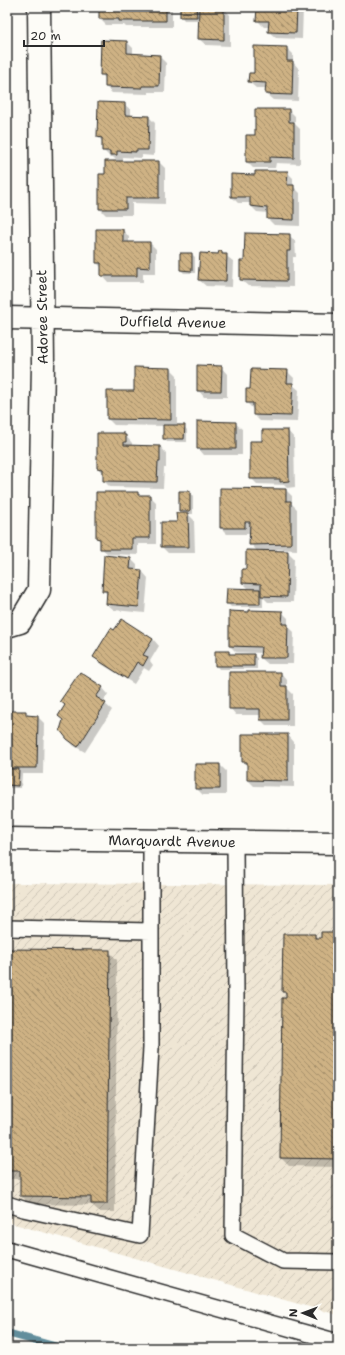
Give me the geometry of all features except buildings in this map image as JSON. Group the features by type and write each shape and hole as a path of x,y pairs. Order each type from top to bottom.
{"street":[{"name":"Adoree Street","path":"14,624 39,590 43,364 39,7"},
{"name":"Duffield Avenue","path":"7,318 338,325"},
{"name":"Marquardt Avenue","path":"7,839 338,843"}],"lane":[{"path":"7,1204 23,1209 140,1235 151,1048 151,840"},
{"path":"235,842 236,996 234,1235 283,1261 338,1262"},
{"path":"7,928 151,931"},
{"path":"7,1249 338,1342"}],"shaded area":[{"path":"7,883 338,885 338,1315 7,1222"}],"waterway":[{"path":"7,1333 61,1348"}]}
